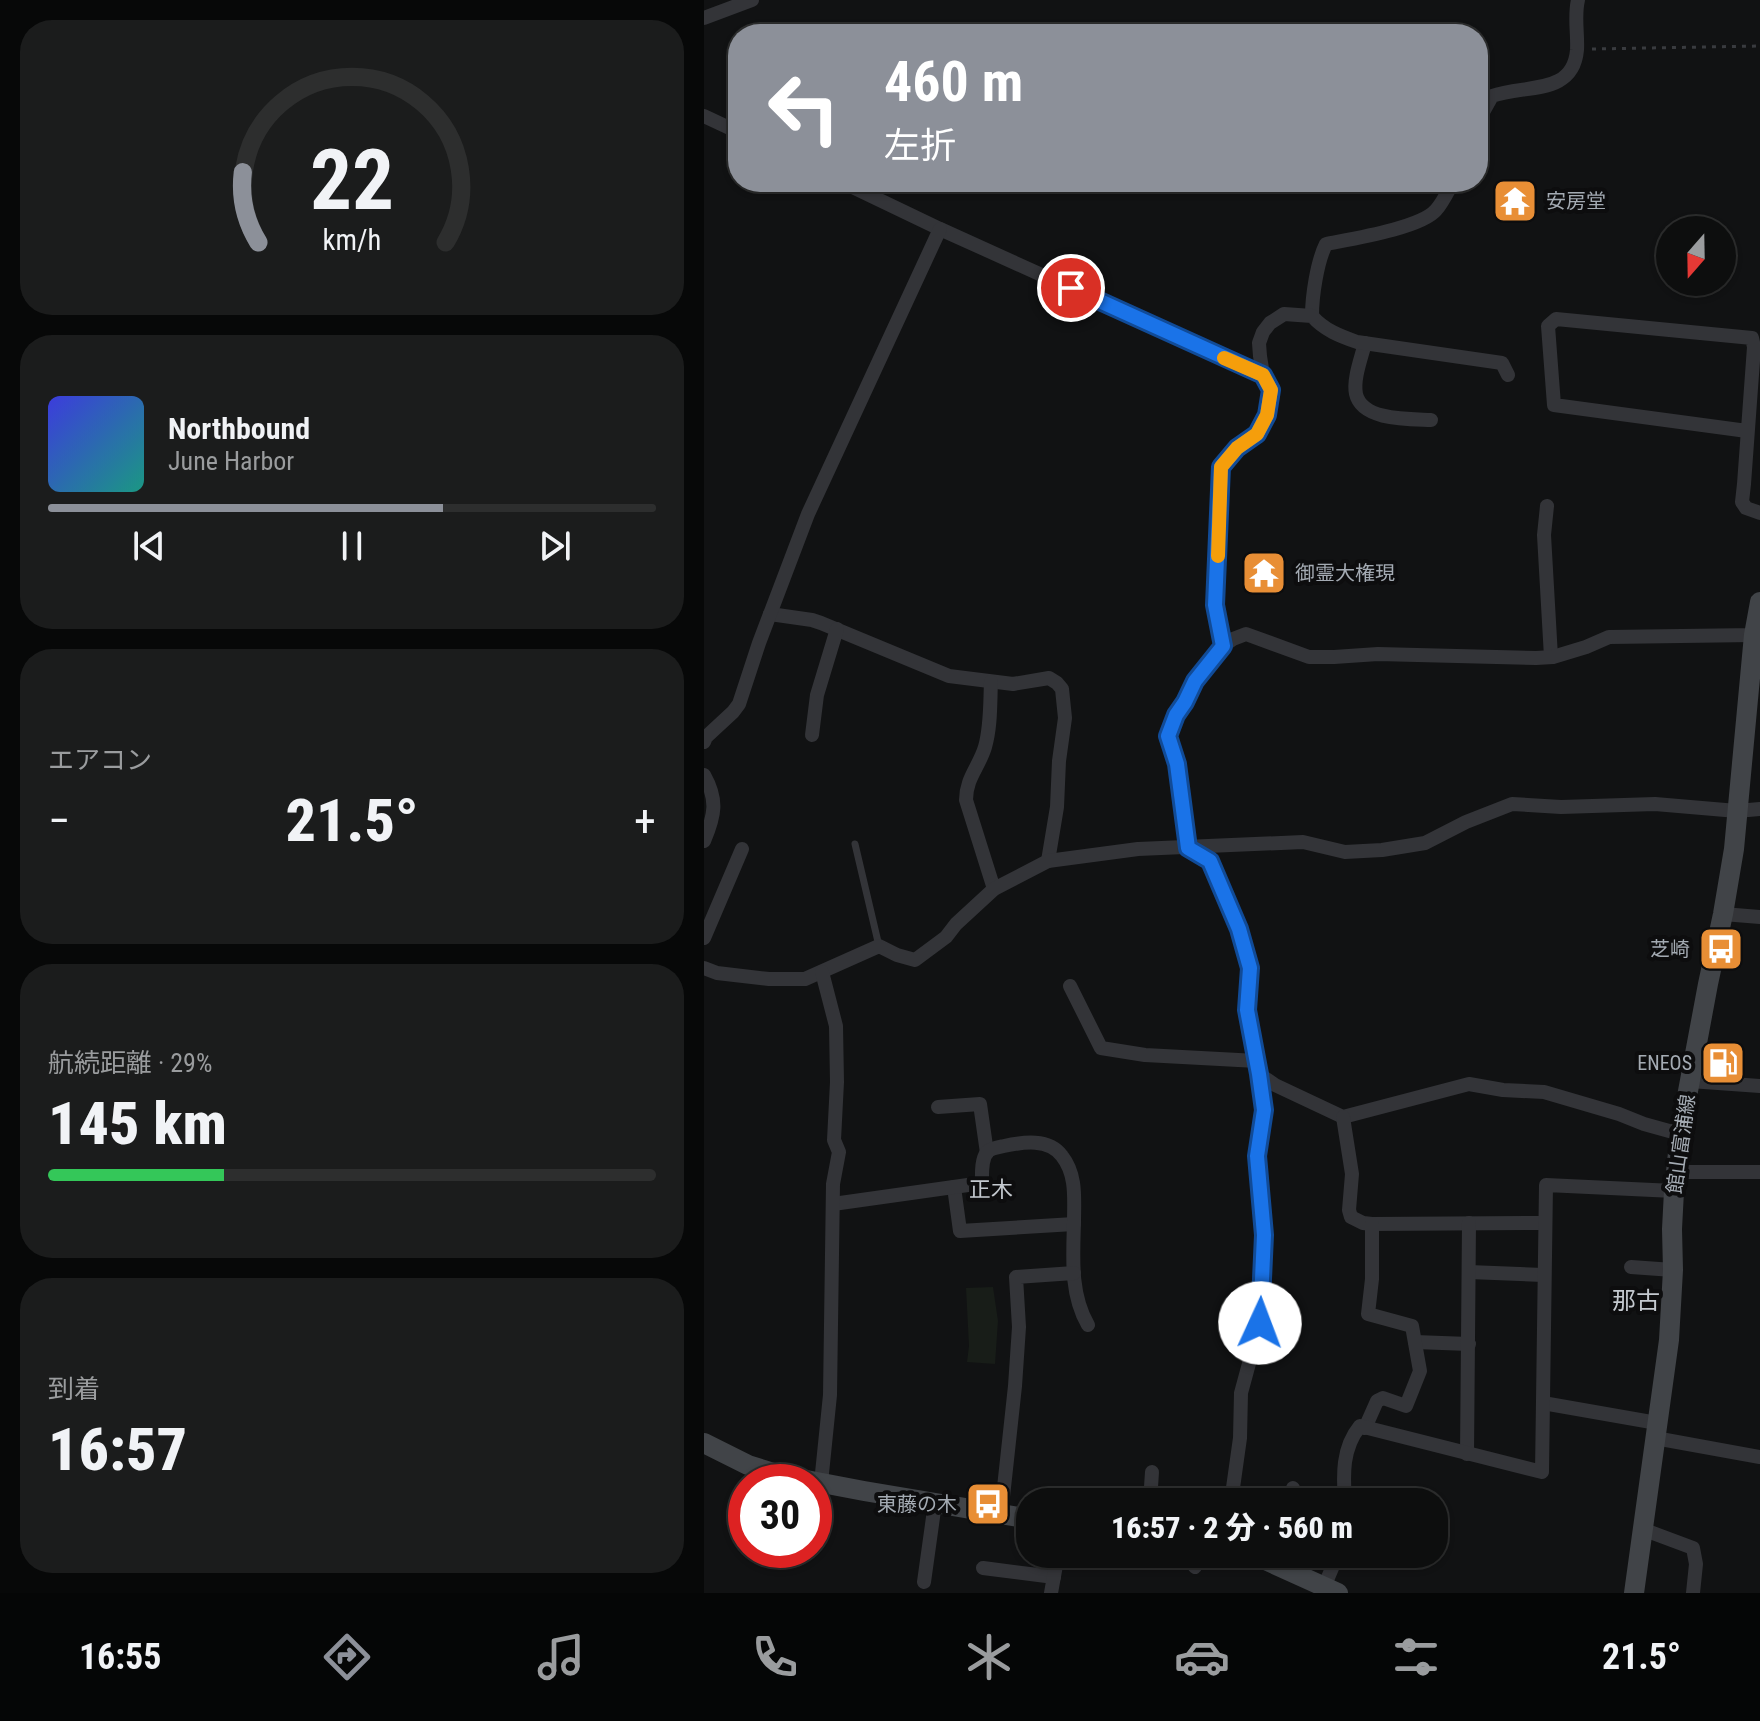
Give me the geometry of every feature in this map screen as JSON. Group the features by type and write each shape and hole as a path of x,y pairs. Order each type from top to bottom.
{"main road":[{"name":"館山富浦線","path":"1634,1593 1669,1340 1672,1229 1680,1134 1723,914 1737,811 1752,735 1760,602"},
{"path":"704,1443 746,1464"},
{"path":"832,1485 1016,1517"},
{"path":"1288,1568 1331,1590"}],"street":[{"path":"704,18 752,0"},
{"path":"1488,103 1492,96 1504,91 1560,82 1569,74 1577,51 1578,0"},
{"path":"704,116 728,127"},
{"path":"863,192 1263,375"},
{"path":"1312,316 1321,253 1326,244 1422,219 1436,211 1447,192"},
{"path":"704,742 739,704 808,514 940,229"},
{"path":"1223,646 1215,605 1221,467 1237,448 1257,434 1267,415 1271,390 1263,375 1259,343 1270,323 1284,314 1312,316 1337,335 1365,343 1502,363 1508,375"},
{"path":"1747,431 1554,405 1548,326 1556,319 1752,338 1754,347 1742,502 1746,508 1760,513"},
{"path":"1365,343 1356,381 1356,397 1365,408 1392,419 1431,420"},
{"path":"1547,506 1544,535 1551,657"},
{"path":"770,614 812,620 949,676 1013,684 1049,678 1057,683 1062,689 1065,718 1057,807 1048,861"},
{"path":"812,735 817,695 837,629"},
{"path":"1188,848 1177,764 1168,736 1195,681 1223,646 1246,634 1309,657 1378,654 1551,657 1609,637 1757,633"},
{"path":"991,682 987,739 980,762 970,776 966,800 994,889"},
{"path":"704,775 714,800 713,817 704,841"},
{"path":"704,968 717,973 769,979 805,979 879,946 915,960 946,937 994,889 1048,861 1138,849 1306,842 1345,852 1382,850 1425,843 1512,804 1561,807 1655,804 1737,811 1760,809"},
{"path":"1188,848 1210,861 1239,929 1250,968 1247,1010 1264,1110 1257,1156 1264,1235 1260,1323 1241,1393 1240,1438 1233,1488"},
{"path":"704,938 742,849"},
{"path":"1723,914 1760,917"},
{"path":"822,972 836,1026 834,1140 839,1152 833,1184 830,1395 823,1464"},
{"path":"1070,986 1101,1048 1258,1068 1275,1085 1343,1117 1469,1084 1544,1092 1680,1134"},
{"path":"1690,1081 1760,1086"},
{"path":"833,1204 982,1183 983,1162 987,1153 980,1104 938,1107"},
{"path":"1343,1117 1352,1174 1351,1217 1372,1224 1544,1223"},
{"path":"987,1153 993,1149 1035,1142 1056,1149 1068,1167 1075,1193 1075,1293 1088,1325"},
{"path":"1344,1488 1343,1469 1353,1435 1360,1426 1542,1472 1546,1185 1675,1181 1760,1172"},
{"path":"954,1187 960,1231 1074,1224"},
{"path":"1467,1454 1469,1223"},
{"path":"1365,1428 1377,1401 1383,1398 1406,1406 1420,1371 1412,1326 1368,1314 1372,1279 1372,1224"},
{"path":"1631,1267 1673,1270"},
{"path":"1469,1272 1543,1275"},
{"path":"1001,1515 1019,1327 1016,1277 1074,1273"},
{"path":"1415,1342 1469,1344"},
{"path":"1543,1403 1760,1457"},
{"path":"1151,1488 1152,1472"},
{"path":"924,1582 935,1503"},
{"path":"1642,1529 1693,1548 1696,1564 1693,1593"},
{"path":"983,1568 1054,1577"},
{"path":"1051,1593 1056,1568"},
{"path":"1331,1590 1335,1568"}],"lane":[{"path":"855,844 879,946"}],"path":[{"path":"1577,51 1760,46"}],"shaded area":[{"path":"993,1287 998,1321 995,1364 967,1362 966,1288"}],"slow traffic":[{"path":"1218,556 1221,467 1237,448 1257,434 1267,415 1271,390 1263,375 1224,358"}],"place":[{"name":"安房堂","path":"1515,201"},
{"name":"御霊大権現","path":"1264,573"},
{"name":"芝崎","path":"1721,949"},
{"name":"ENEOS","path":"1723,1063"},
{"name":"東藤の木","path":"988,1504"}],"district":[{"name":"正木","path":"991,1189"},
{"name":"那古","path":"1636,1301"}],"route":[{"path":"1071,288 1263,375 1271,390 1267,415 1257,434 1237,448 1221,467 1215,605 1223,646 1195,681 1168,736 1177,764 1188,848 1210,861 1239,929 1250,968 1247,1010 1264,1110 1257,1156 1264,1235 1260,1323"}]}
